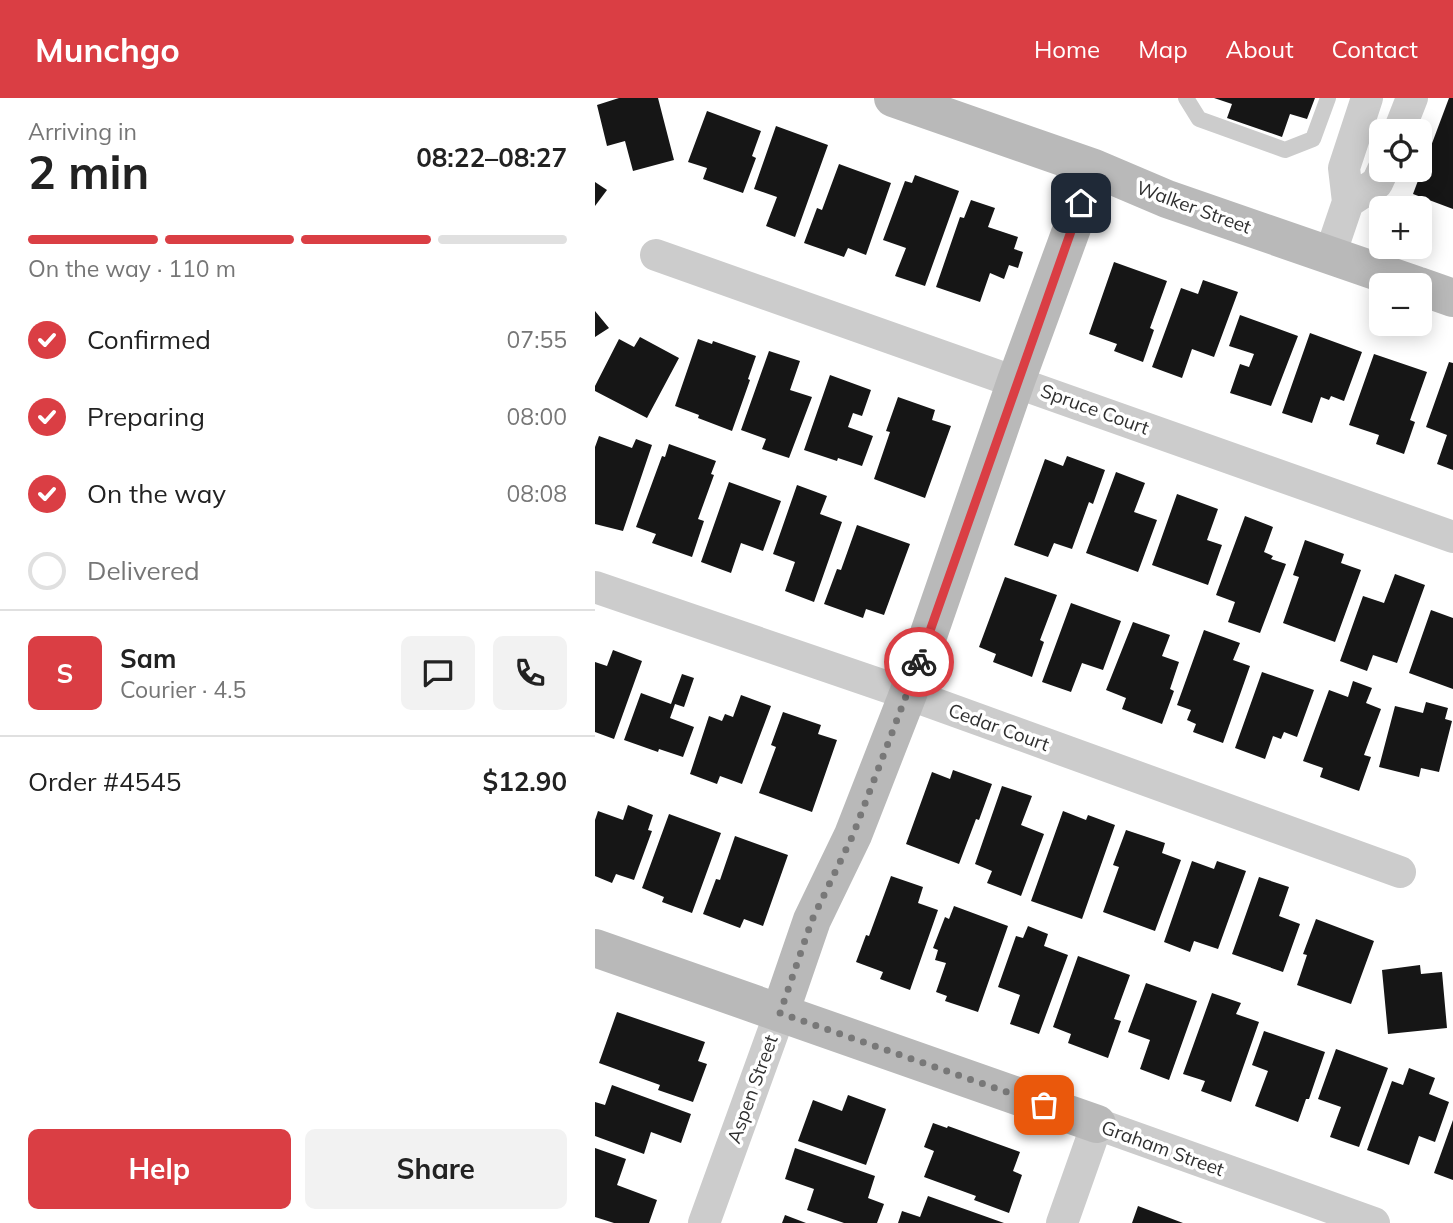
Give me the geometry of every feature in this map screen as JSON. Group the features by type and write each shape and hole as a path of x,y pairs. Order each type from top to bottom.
{"street":[{"name":"Walker Street","path":"893,98 1094,168 1167,199 1380,273"},
{"path":"1329,255 1347,202 1343,168 1367,98"},
{"path":"1404,119 1412,98"},
{"name":"Aspen Street","path":"704,1223 812,920 853,835 908,694 1016,381 1094,168"},
{"path":"1347,202 1377,182"},
{"name":"Spruce Court","path":"656,255 1453,537"},
{"name":"Walker Street","path":"1432,291 1453,298"},
{"name":"Cedar Court","path":"595,587 908,694 1400,872"},
{"name":"Graham Street","path":"595,948 1374,1223"},
{"path":"1062,1223 1097,1124"}],"lane":[{"path":"1187,98 1199,119 1285,150 1313,139 1328,98"}],"building":[{"path":"619,98 658,98 674,160 633,171 625,141 607,146 597,105"},
{"path":"1214,98 1315,98 1307,119 1290,114 1282,137 1227,118 1232,104"},
{"path":"1449,98 1453,98 1453,209 1432,201 1432,196 1413,194 1418,182 1432,182 1432,143"},
{"path":"707,111 761,131 752,156 756,158 743,193 703,179 707,168 688,162"},
{"path":"776,126 828,145 795,237 766,226 777,197 754,189"},
{"path":"839,164 891,183 866,255 848,248 844,257 804,243 817,208 822,210"},
{"path":"915,175 959,191 925,286 895,276 906,248 883,240 905,181 912,183"},
{"path":"595,182 607,190 595,206"},
{"path":"971,200 995,208 988,227 1018,237 1014,249 1023,252 1018,268 1009,265 1004,279 990,273 980,302 936,287 960,217 964,218"},
{"path":"1114,262 1167,281 1150,328 1154,330 1143,362 1114,351 1117,344 1089,334"},
{"path":"1203,280 1238,292 1214,357 1192,349 1182,378 1152,367 1181,288 1198,294"},
{"path":"595,311 609,328 595,337"},
{"path":"1240,315 1298,336 1271,406 1230,393 1240,364 1249,367 1254,354 1229,346"},
{"path":"1310,333 1362,352 1344,401 1331,396 1329,400 1321,397 1312,423 1282,413"},
{"path":"640,337 679,358 647,418 595,391 619,339 634,347"},
{"path":"698,339 712,344 713,341 756,356 732,431 675,406"},
{"path":"769,351 800,361 790,390 812,397 789,458 762,449 766,439 741,430"},
{"path":"1374,354 1427,372 1410,420 1415,422 1404,454 1376,444 1379,435 1349,425"},
{"path":"1449,362 1453,363 1453,470 1437,464 1447,435 1426,427"},
{"path":"830,375 871,390 862,416 853,413 848,427 873,436 862,466 804,450"},
{"path":"898,397 935,410 932,420 951,426 925,498 874,479 890,432 886,431"},
{"path":"599,436 632,448 636,439 652,445 623,531 595,524 595,447"},
{"path":"669,444 716,461 711,474 714,475 698,519 704,521 692,557 652,543 656,534 636,527"},
{"path":"1067,456 1105,470 1093,504 1089,502 1072,549 1054,543 1048,557 1014,545 1045,459 1063,466"},
{"path":"1116,472 1145,483 1134,512 1157,520 1138,572 1086,553"},
{"path":"729,482 781,501 763,551 741,543 731,573 701,562"},
{"path":"797,485 827,496 820,514 842,522 814,602 785,591 795,562 773,554"},
{"path":"1177,494 1218,509 1207,540 1222,545 1208,585 1152,565"},
{"path":"1245,516 1273,527 1264,552 1273,556 1271,559 1286,564 1260,633 1228,622 1235,602 1216,595"},
{"path":"857,525 910,544 884,615 866,609 863,618 824,604 837,569 841,570"},
{"path":"1305,540 1344,554 1341,563 1361,570 1335,642 1283,623 1299,577 1293,575"},
{"path":"1395,574 1425,585 1397,663 1373,655 1367,671 1340,661 1363,596 1384,603"},
{"path":"1005,577 1057,595 1040,640 1044,642 1032,677 993,662 996,654 979,647"},
{"path":"1071,603 1121,621 1103,670 1082,663 1071,692 1042,682"},
{"path":"1431,610 1453,618 1453,689 1409,673"},
{"path":"1133,622 1170,635 1162,656 1179,662 1170,689 1174,691 1162,724 1122,709 1126,698 1106,690"},
{"path":"1204,630 1240,643 1233,660 1250,666 1223,743 1193,732 1196,724 1187,720 1191,710 1177,705"},
{"path":"613,650 642,661 614,739 595,732 595,662 607,666"},
{"path":"1262,672 1314,690 1297,737 1284,732 1281,739 1273,736 1265,759 1235,748"},
{"path":"682,674 694,678 684,707 675,704 670,718 694,727 683,757 659,749 658,752 624,740 641,693 671,704"},
{"path":"1353,681 1372,688 1366,703 1381,709 1364,755 1371,757 1359,791 1320,777 1323,768 1303,761 1329,690 1348,697"},
{"path":"741,695 771,706 742,784 720,776 717,784 690,774 709,716 722,721 725,714 733,717"},
{"path":"1426,702 1448,708 1445,719 1452,721 1439,772 1421,768 1419,777 1379,767 1395,706 1423,713"},
{"path":"783,712 821,725 818,734 837,740 812,812 759,793 776,747 771,745"},
{"path":"953,770 992,784 959,864 906,844 932,772 950,779"},
{"path":"1002,786 1032,796 1021,825 1044,834 1021,896 987,883 992,871 975,864"},
{"path":"628,805 653,815 648,830 652,831 634,880 616,874 612,883 595,876 595,820 598,811 623,820"},
{"path":"1063,811 1086,820 1088,815 1115,825 1082,919 1031,901"},
{"path":"669,814 721,833 692,913 662,902 664,897 642,888"},
{"path":"1126,830 1165,843 1162,853 1181,860 1155,931 1103,912 1119,867 1113,865"},
{"path":"735,836 788,855 763,926 744,919 740,928 703,914 716,879 720,880"},
{"path":"1192,861 1214,869 1217,861 1246,871 1218,949 1194,941 1190,952 1164,942"},
{"path":"891,876 923,887 918,903 938,910 910,990 880,979 883,972 856,962 866,935 869,936"},
{"path":"1259,877 1289,887 1279,916 1300,924 1283,972 1232,954"},
{"path":"954,906 1008,926 978,1012 945,1001 947,996 936,992 946,963 935,960 938,950 933,948 945,917 949,919"},
{"path":"1316,919 1374,941 1351,1004 1297,985 1307,955 1303,954"},
{"path":"1028,926 1048,934 1044,946 1068,955 1039,1034 1010,1024 1020,995 998,987 1016,936 1023,938"},
{"path":"1078,956 1130,975 1114,1019 1121,1021 1108,1058 1068,1043 1071,1034 1053,1027"},
{"path":"1420,965 1421,974 1442,972 1447,1028 1388,1034 1382,970"},
{"path":"1146,983 1197,1001 1169,1080 1140,1069 1150,1040 1128,1032"},
{"path":"1212,993 1241,1003 1236,1014 1259,1022 1231,1102 1201,1091 1205,1081 1183,1074"},
{"path":"617,1012 705,1042 698,1061 707,1064 693,1102 658,1090 660,1085 599,1063"},
{"path":"1264,1031 1325,1052 1298,1122 1255,1106 1268,1071 1252,1065"},
{"path":"1336,1049 1388,1068 1359,1147 1330,1137 1341,1107 1318,1099"},
{"path":"1409,1068 1435,1078 1429,1094 1449,1102 1435,1142 1419,1136 1409,1165 1367,1150 1392,1081 1403,1085"},
{"path":"612,1085 691,1114 681,1143 651,1132 644,1154 595,1136 595,1102 605,1105"},
{"path":"848,1095 886,1109 866,1165 798,1141 813,1100 842,1111"},
{"path":"1453,1120 1453,1180 1434,1173"},
{"path":"933,1123 1020,1152 1013,1171 1022,1175 1009,1213 974,1200 976,1196 924,1177 934,1151 924,1147"},
{"path":"595,1148 626,1159 617,1185 657,1200 649,1223 614,1223 595,1217"},
{"path":"795,1148 875,1176 868,1198 884,1204 877,1223 844,1223 807,1210 814,1189 785,1179"},
{"path":"928,1196 1004,1223 898,1223 902,1211 920,1217"},
{"path":"1138,1206 1183,1223 1132,1223"},
{"path":"785,1215 806,1223 782,1223"}],"way so far":[{"path":"919,662 853,835 812,920 780,1013 1044,1105"}],"route":[{"path":"919,662 1081,203"}]}
